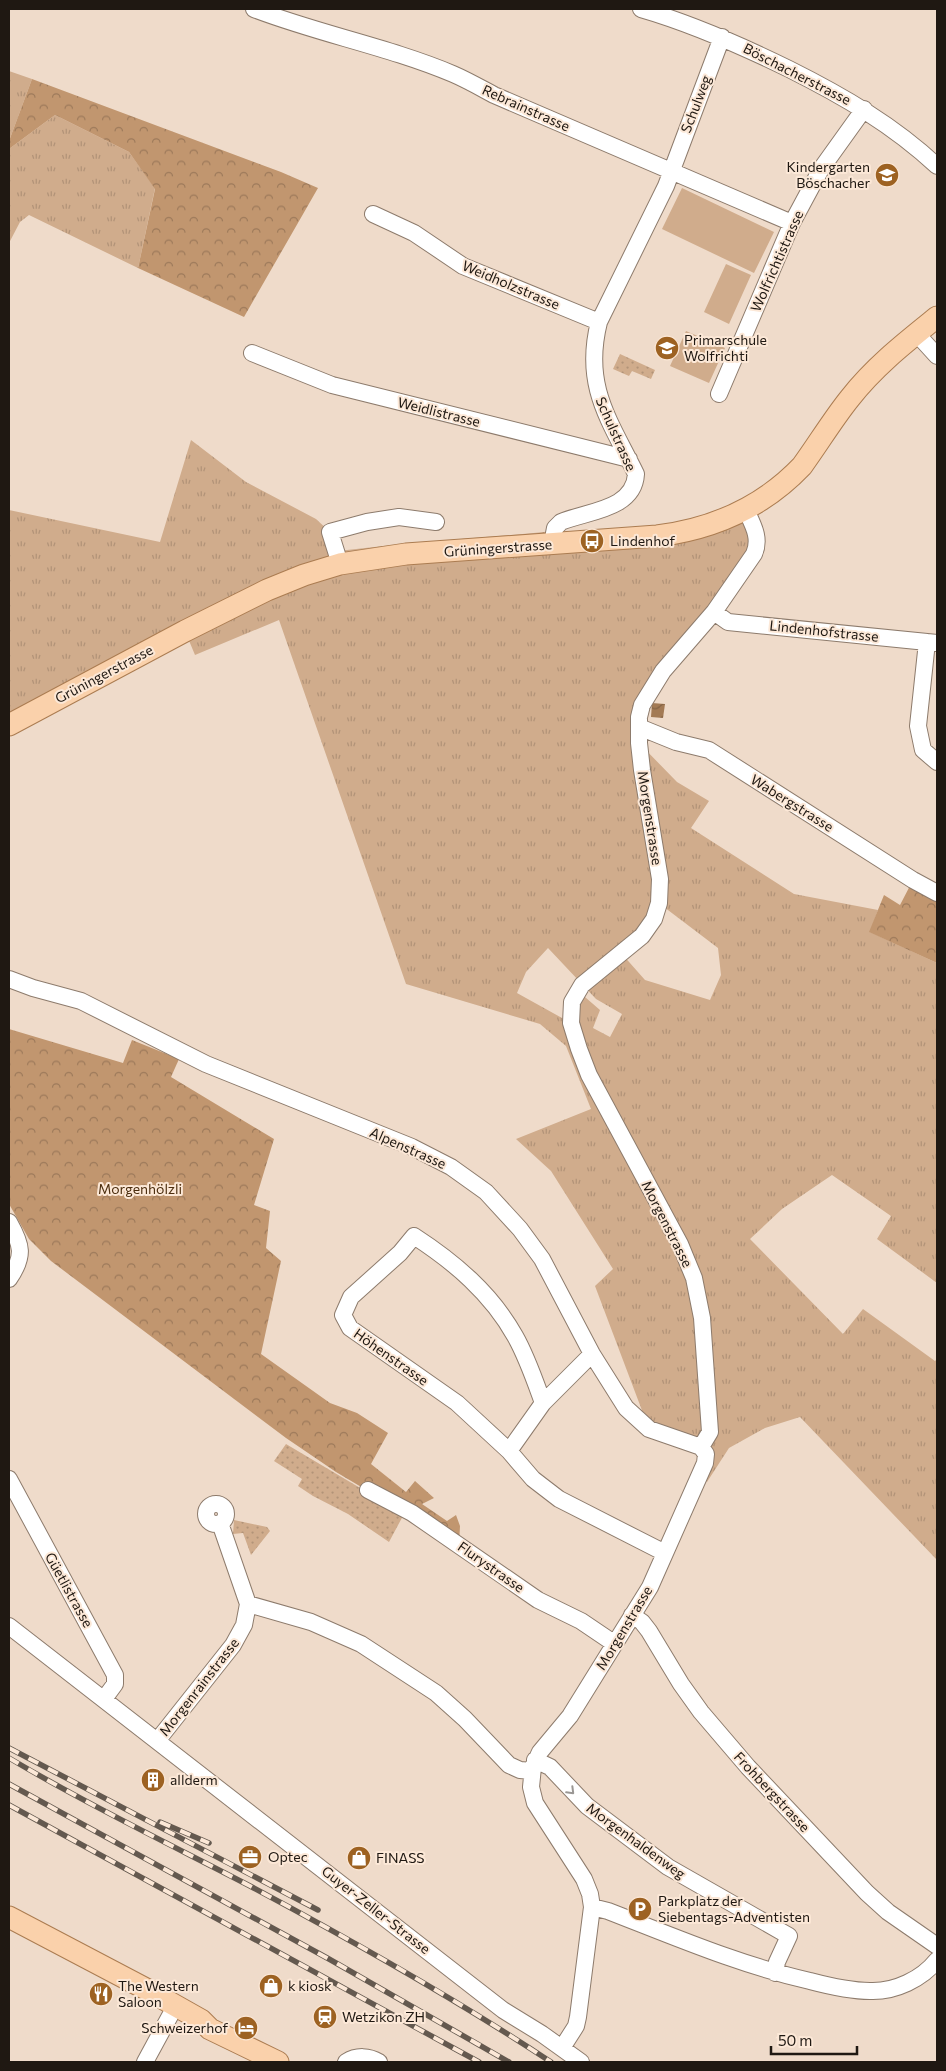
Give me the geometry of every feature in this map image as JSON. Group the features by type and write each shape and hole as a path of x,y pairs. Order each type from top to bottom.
{"main road":[{"name":"Grüningerstrasse","path":"9,725 185,631 267,590 304,575 340,564 406,554 670,534 722,521 768,497 792,476 802,466 856,391 876,369 937,317"},
{"path":"9,1917 146,1989 200,2020 210,2029 278,2062"},
{"path":"9,1927 195,2027 210,2029"}],"street":[{"name":"Rebrainstrasse","path":"254,9 453,74 494,95 792,224"},
{"name":"Böschacherstrasse","path":"641,9 675,19 722,37 830,89 864,109 914,144 937,166"},
{"name":"Schulweg","path":"671,170 722,37"},
{"name":"Wolfrichtistrasse","path":"719,394 792,224 821,169 864,109"},
{"name":"Schulstrasse","path":"552,544 555,528 561,522 618,503 628,496 634,486 636,474 602,405 595,383 594,348 599,322 666,186 671,170"},
{"name":"Weidholzstrasse","path":"373,214 414,234 463,266 599,322"},
{"path":"916,333 937,356"},
{"name":"Weidlistrasse","path":"252,353 332,385 628,459"},
{"name":"Morgenstrasse","path":"533,1765 570,1716 650,1587 705,1462 706,1454 701,1447 710,1432 702,1318 694,1278 680,1244 589,1076 571,1024 572,1002 582,985 642,936 654,919 659,903 660,879 642,770 639,729 642,705 663,671 714,612 754,554 758,545 756,531 746,510"},
{"path":"340,564 338,551 330,532 367,522 399,517 436,522"},
{"name":"Lindenhofstrasse","path":"714,612 728,622 932,643"},
{"path":"932,643 918,726 922,750 937,762"},
{"name":"Wabergstrasse","path":"639,729 644,729 676,742 709,750 913,880 937,893"},
{"name":"Alpenstrasse","path":"9,979 33,988 81,1001 206,1064 412,1147 451,1167 486,1192 520,1229 542,1259 592,1354 626,1408 638,1421 650,1429 701,1447"},
{"path":"9,1222 17,1236 21,1252 16,1267 9,1279"},
{"name":"Höhenstrasse","path":"544,1404 515,1335 496,1308 472,1280 443,1255 414,1236 400,1253 351,1297 343,1315 350,1328 457,1403 508,1451 533,1479 559,1499 665,1553"},
{"path":"508,1451 544,1404 592,1354"},
{"name":"Güetlistrasse","path":"9,1479 115,1676 115,1684 104,1700"},
{"name":"Flurystrasse","path":"368,1490 412,1513 538,1600 581,1621 615,1644"},
{"path":"220,1523 248,1604 311,1622 361,1644 436,1693 509,1765 520,1770 533,1765 531,1787 535,1803 584,1879 590,1894 592,1908 578,2017 576,2026 562,2048"},
{"name":"Morgenrainstrasse","path":"157,1740 233,1645 244,1625 248,1604"},
{"name":"Frohbergstrasse","path":"632,1615 642,1622 649,1631 692,1700 748,1768 867,1893 888,1912 937,1946"},
{"name":"Guyer-Zeller-Strasse","path":"9,1626 503,2010 562,2048 580,2062"},
{"name":"Morgenhaldenweg","path":"533,1765 550,1767 587,1806 668,1867 789,1936 777,1962 775,1973"},
{"path":"592,1908 608,1911 732,1960 775,1973 826,1985 870,1992 893,1988 909,1982 923,1974 937,1960"},
{"path":"145,2062 172,2014"},
{"path":"346,2062 352,2058 363,2057 379,2062"}],"green space":[{"path":"9,71 32,79 9,141"},
{"path":"32,79 281,172 318,188 244,317 138,268 155,189 129,152 55,115 9,149 9,141"},
{"path":"55,115 129,152 155,188 138,268 29,215 20,222 9,243 9,149"},
{"path":"682,188 774,232 754,273 662,229"},
{"path":"726,264 751,275 729,324 704,312"},
{"path":"686,331 725,348 709,383 670,366"},
{"path":"620,354 655,370 651,379 632,371 629,376 613,369"},
{"path":"191,440 246,482 316,519 330,532 338,551 554,531 553,544 746,510 758,545 642,705 639,743 677,782 709,801 691,828 794,894 878,910 870,932 937,963 937,1283 877,1239 891,1216 832,1175 782,1209 750,1239 843,1334 863,1309 935,1361 937,1359 937,1560 800,1417 765,1428 729,1448 707,1482 700,1474 706,1454 649,1429 595,1286 613,1269 551,1171 516,1139 591,1109 566,1046 540,1024 406,984 279,620 195,655 185,631 9,725 9,510 160,542","holes":["660,904 718,948 721,975 710,1000 645,980 622,954","548,948 596,999 622,1014 610,1037 593,1028 600,1010 578,991 571,1023 517,993 526,972"]},
{"path":"913,880 937,893 937,963 869,932 884,895 900,905"},
{"name":"Morgenhölzli","path":"9,1029 123,1063 132,1040 179,1059 171,1077 274,1139 254,1205 270,1211 266,1248 281,1261 261,1354 330,1403 357,1413 388,1433 371,1464 406,1492 415,1481 434,1498 422,1504 447,1521 456,1515 460,1526 459,1545 336,1472 286,1438 51,1261 29,1239 9,1204"},
{"path":"286,1444 404,1514 389,1542 348,1514 298,1486 302,1479 274,1461"},
{"path":"234,1520 267,1527 270,1531 251,1555 243,1533 233,1534"}],"water":[{"path":"652,703 665,704 663,718 651,717"}],"railway":[{"path":"9,1748 318,1910"},
{"path":"9,1758 98,1808 250,1886 365,1949 478,2015 551,2062"},
{"path":"9,1784 329,1959 509,2062"},
{"path":"9,1805 479,2062"},
{"path":"160,1822 209,1843"}],"place":[{"name":"Kindergarten Böschacher","path":"887,175"},
{"name":"Primarschule Wolfrichti","path":"667,348"},
{"name":"Lindenhof","path":"592,541"},
{"name":"allderm","path":"153,1780"},
{"name":"Optec","path":"250,1857"},
{"name":"FINASS","path":"359,1858"},
{"name":"Parkplatz der Siebentags-Adventisten","path":"640,1909"},
{"name":"k kiosk","path":"271,1986"},
{"name":"The Western Saloon","path":"101,1994"},
{"name":"Wetzikon ZH","path":"325,2017"},
{"name":"Schweizerhof","path":"246,2028"}]}
